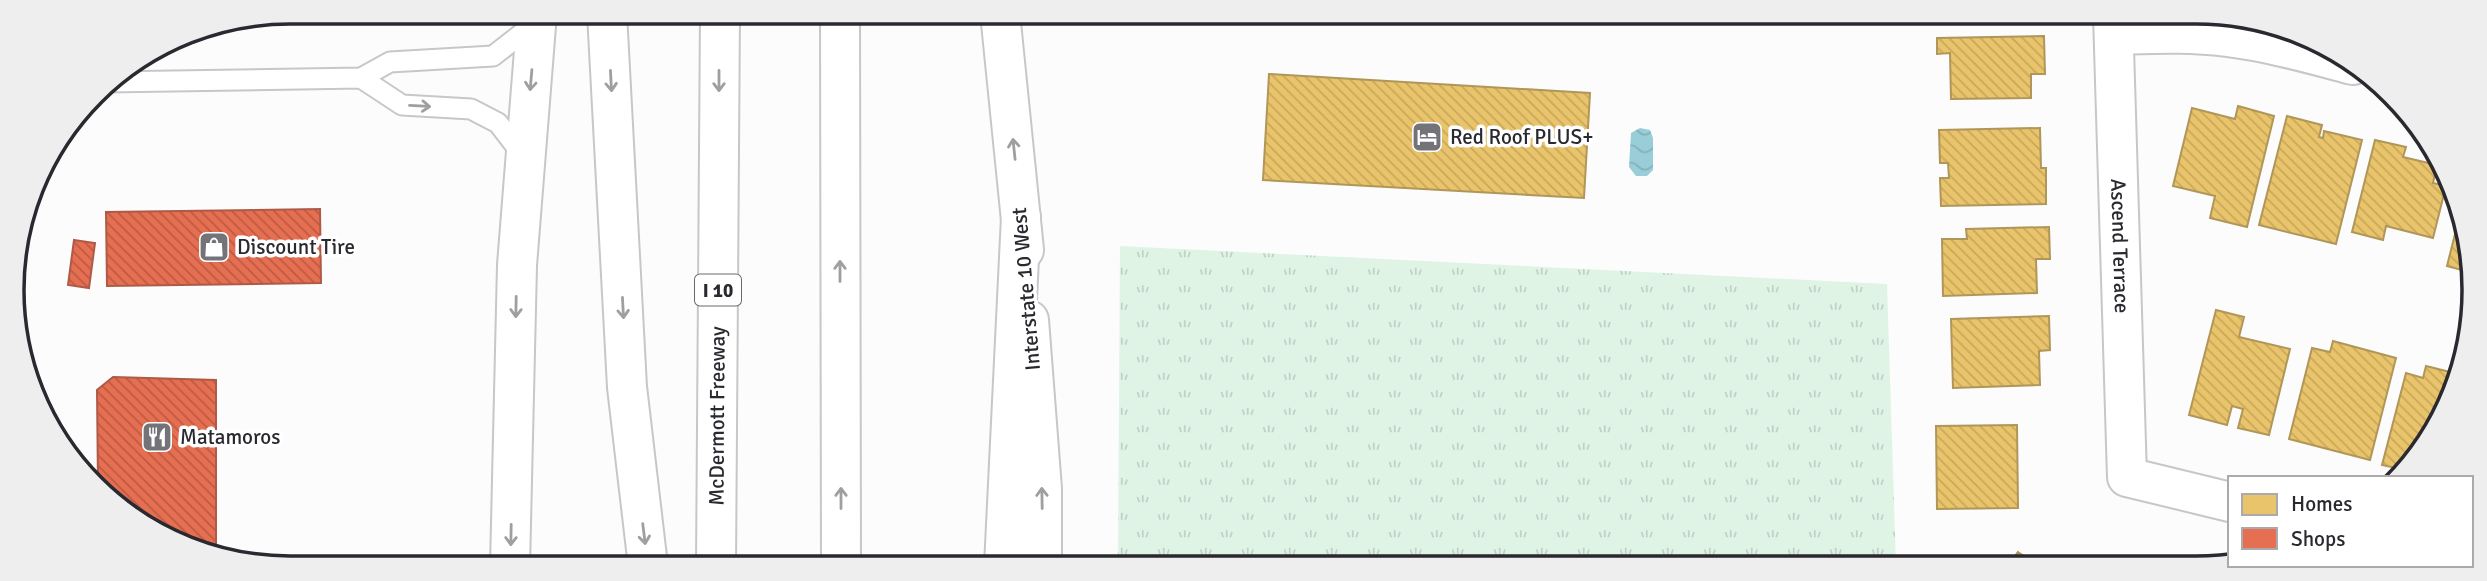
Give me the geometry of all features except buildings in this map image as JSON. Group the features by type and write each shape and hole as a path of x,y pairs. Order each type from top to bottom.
{"main road":[{"path":"510,556 517,265 536,24"},
{"path":"608,24 627,387 647,556"},
{"name":"McDermott Freeway","path":"716,556 720,24"},
{"path":"840,24 841,556"},
{"name":"Interstate 10 West","path":"1001,24 1021,217 1042,489 1042,556"},
{"path":"2114,25 2227,37 2326,58"},
{"name":"Ascend Terrace","path":"2114,25 2127,477 2228,502"},
{"path":"1004,556 1021,217"}],"lane":[{"path":"126,82 360,78 390,62 492,56 530,24"},
{"path":"360,78 402,105 471,109 498,123 525,158"}],"green space":[{"path":"1120,246 1887,284 1896,556 1118,556"}],"water":[{"path":"1640,128 1650,130 1653,138 1653,170 1647,176 1636,176 1629,167 1631,133"}],"place":[{"name":"Red Roof PLUS+","path":"1427,137"},
{"name":"Discount Tire","path":"214,247"},
{"name":"Matamoros","path":"157,437"}]}
